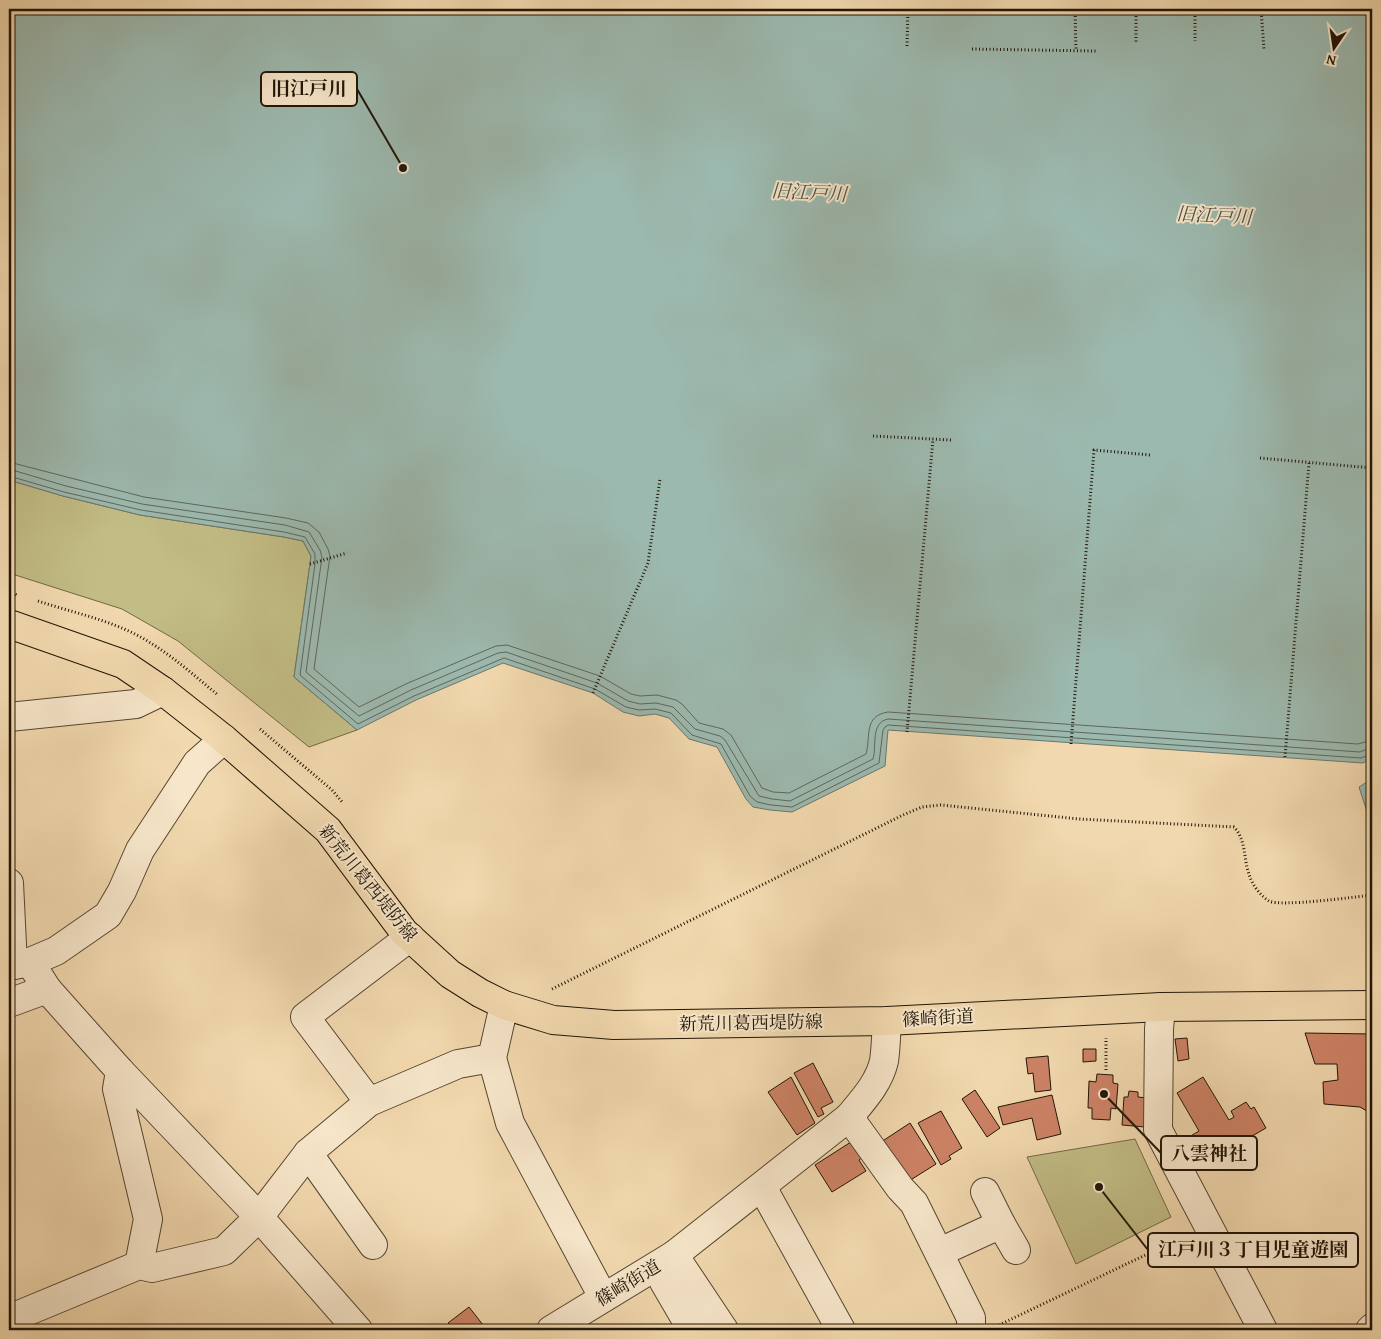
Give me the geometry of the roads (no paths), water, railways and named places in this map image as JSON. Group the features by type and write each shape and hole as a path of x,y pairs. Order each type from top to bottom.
{"main road":[{"name":"新荒川葛西堤防線","path":"9,624 123,664 163,691 224,739 328,830 410,937 450,974 504,1006 553,1020 614,1024 887,1021"},
{"name":"篠崎街道","path":"887,1021 1161,1007 1372,1005"}],"street":[{"path":"9,717 136,704 163,691"},
{"path":"17,965 56,951 108,915 122,891 140,850 197,763 224,739"},
{"path":"9,885 17,965 48,989 120,1071 259,1217 358,1330"},
{"path":"369,1102 305,1017 410,937"},
{"path":"9,1003 48,989"},
{"path":"504,1006 492,1058 510,1123 603,1297"},
{"path":"1161,1007 1158,1130 1263,1330"},
{"name":"篠崎街道","path":"551,1330 674,1255 849,1117 870,1092 884,1061 887,1021"},
{"path":"12,1322 139,1265 152,1268 224,1251 259,1217 308,1153 369,1102 458,1064 492,1058"},
{"path":"120,1071 117,1089 148,1219 139,1265"},
{"path":"849,1117 900,1188 914,1203 940,1252 971,1318 984,1328"},
{"path":"308,1153 372,1245"},
{"path":"762,1187 841,1330"},
{"path":"985,1192 1016,1250"},
{"path":"940,1252 1001,1224"},
{"path":"674,1255 724,1330"},
{"path":"664,1282 692,1330"}],"water":[{"path":"9,9 1372,9 1372,758 1363,763 888,730 885,766 792,812 770,810 753,807 746,799 717,747 689,739 669,718 655,714 639,716 623,712 593,693 503,663 416,700 357,730 294,677 311,556 303,541 140,515 63,496 9,480"},
{"path":"1372,779 1372,824 1371,824 1359,787"}],"place":[{"name":"旧江戸川","path":"403,168"},
{"name":"八雲神社","path":"1104,1094"},
{"name":"江戸川３丁目児童遊園","path":"1099,1187"}]}
